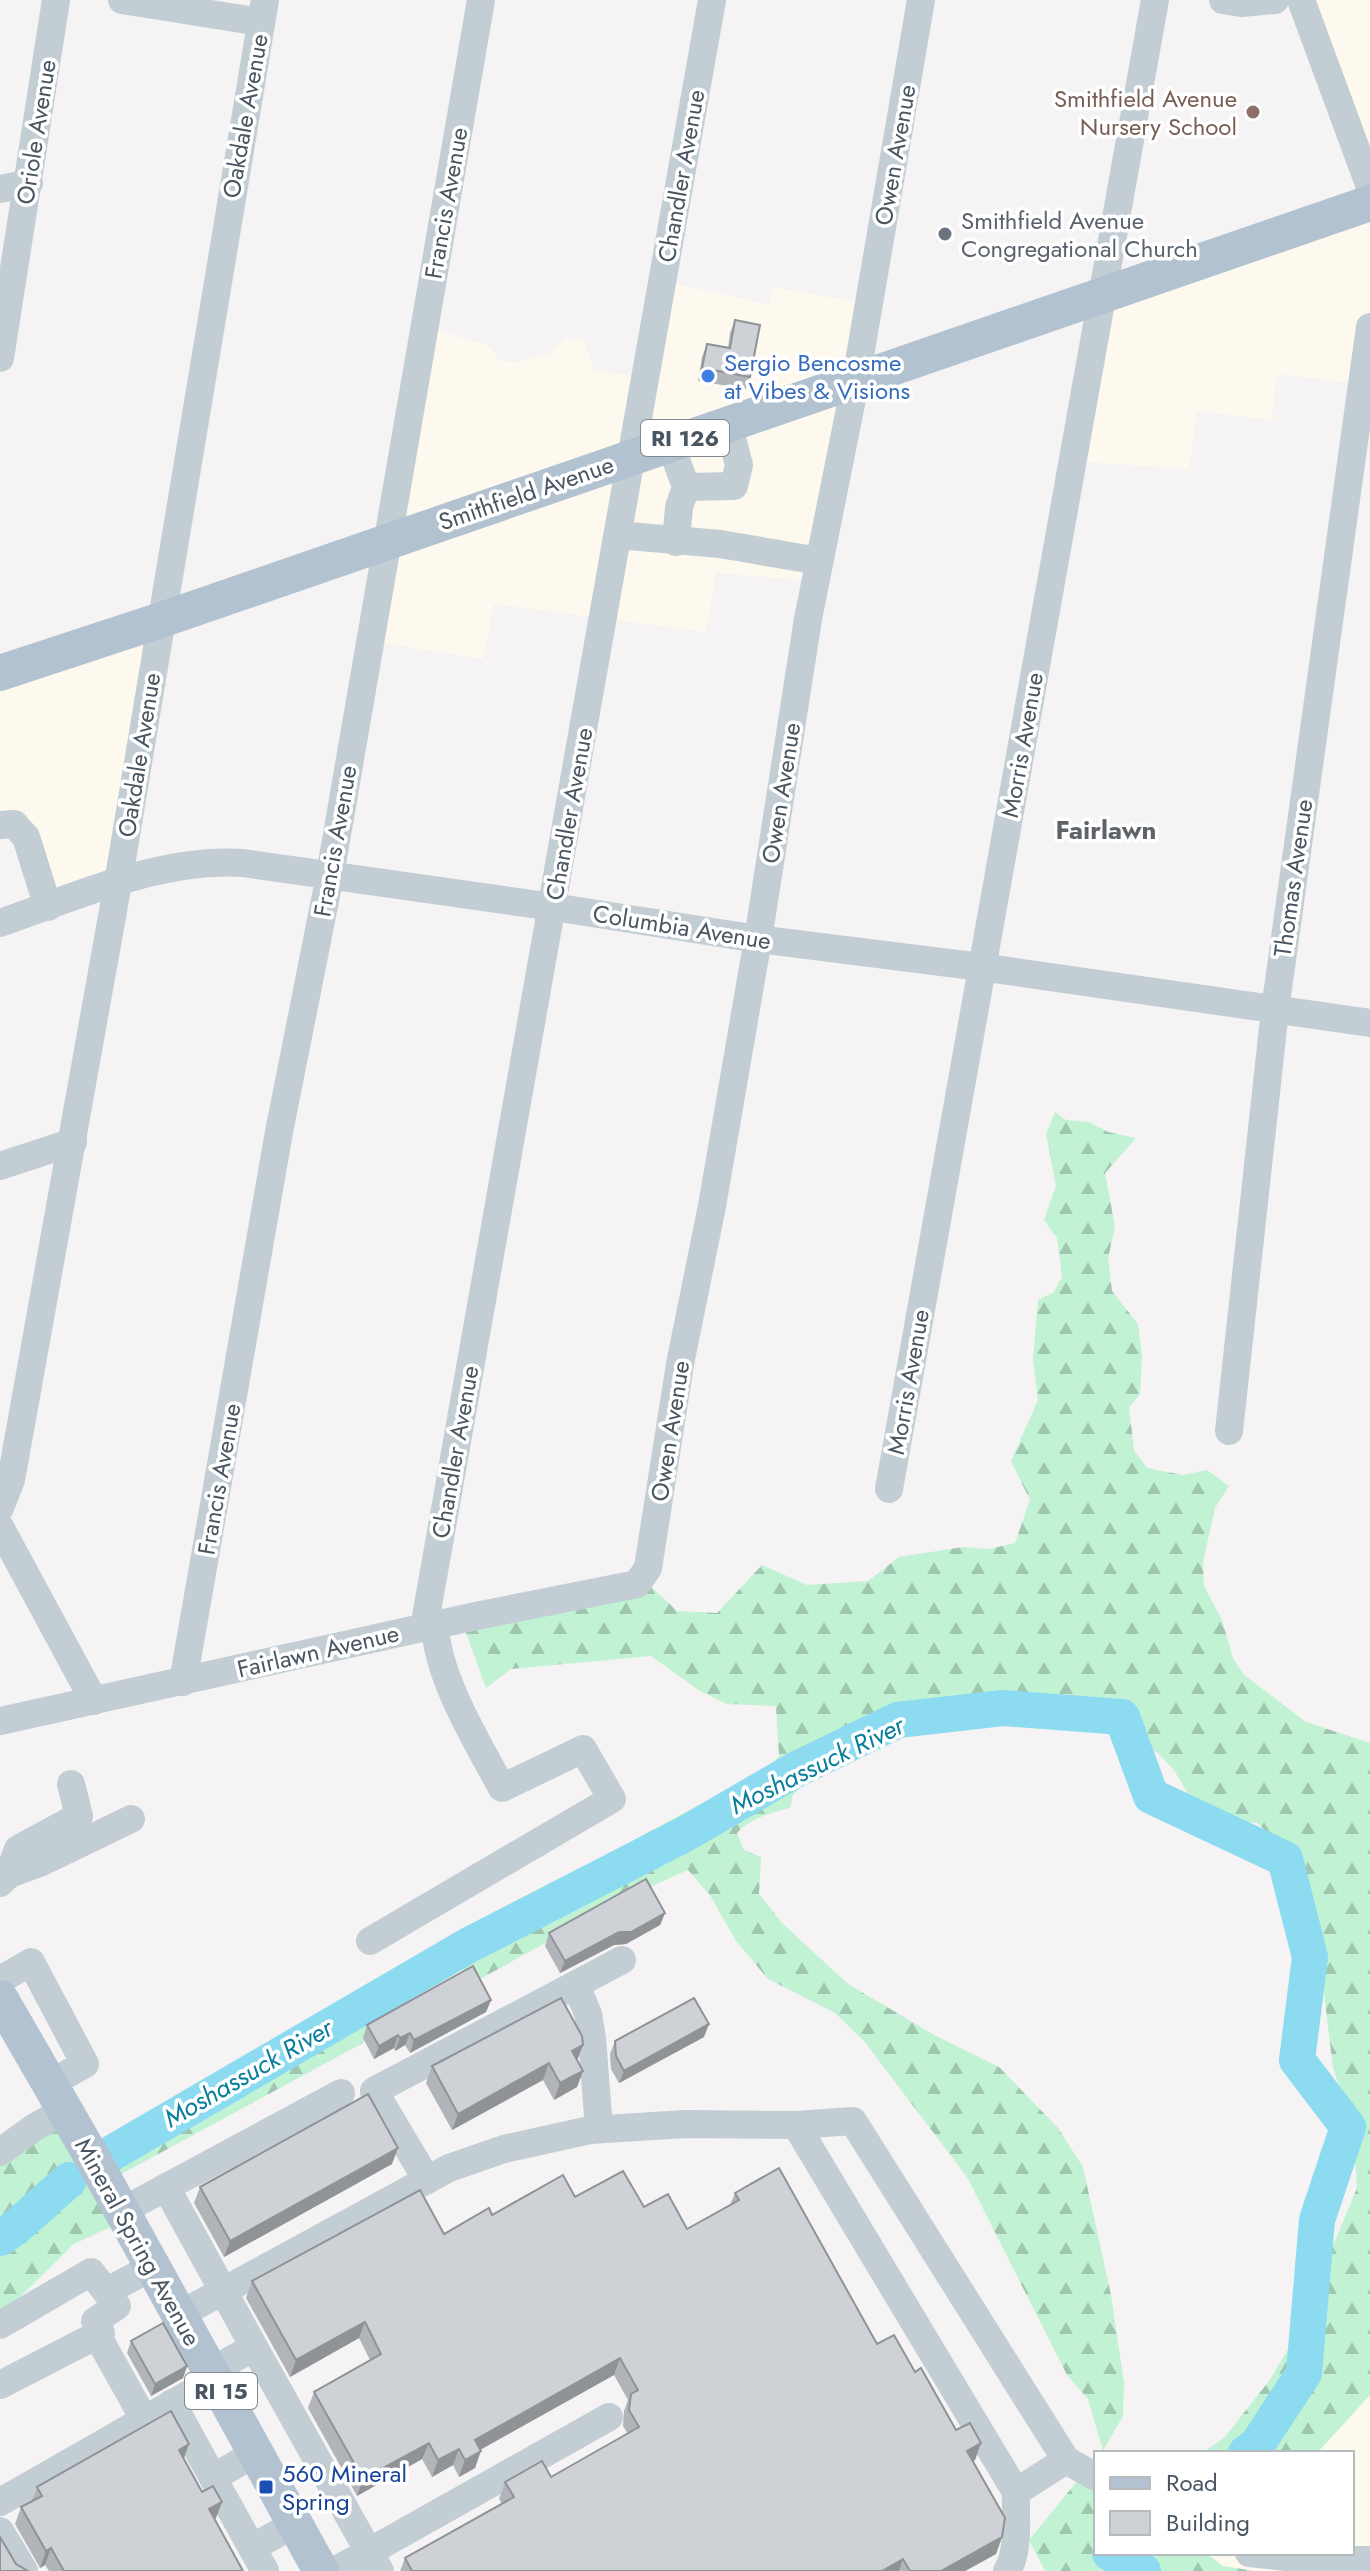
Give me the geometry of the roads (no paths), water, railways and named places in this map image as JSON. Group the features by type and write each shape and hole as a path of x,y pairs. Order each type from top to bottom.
{"main road":[{"name":"Smithfield Avenue","path":"0,673 1370,203"},
{"name":"Mineral Spring Avenue","path":"0,1998 321,2571"}],"street":[{"name":"Oriole Avenue","path":"0,358 56,0"},
{"path":"122,0 263,11"},
{"name":"Francis Avenue","path":"183,1682 279,1132 330,875 481,0"},
{"name":"Chandler Avenue","path":"430,1626 712,0"},
{"name":"Owen Avenue","path":"637,1584 648,1568 680,1364 712,1206 758,939 808,619 856,379 921,0"},
{"name":"Morris Avenue","path":"889,1489 1155,0"},
{"path":"1223,0 1241,3 1275,0"},
{"path":"1301,0 1370,187"},
{"name":"Oakdale Avenue","path":"0,1508 11,1480 73,1142 263,11"},
{"path":"0,189 29,183"},
{"name":"Thomas Avenue","path":"1229,1431 1275,1010 1370,327"},
{"path":"686,487 734,486 739,465 728,423"},
{"path":"670,443 686,487 679,507 676,542"},
{"path":"618,535 720,544 819,561"},
{"path":"0,825 14,824 26,837 48,907"},
{"name":"Columbia Avenue","path":"0,923 159,870 225,862 1370,1023"},
{"path":"0,1166 73,1142"},
{"path":"0,1527 94,1701"},
{"name":"Fairlawn Avenue","path":"0,1721 430,1626 637,1584"},
{"path":"370,1941 612,1799 583,1749 502,1788 474,1737 430,1626"},
{"path":"4,1879 18,1849 79,1816 71,1784"},
{"path":"4,1879 131,1819"},
{"path":"427,2180 374,2091 622,1960"},
{"path":"0,1980 31,1962 85,2064 35,2127 0,2152"},
{"path":"576,1985 588,2014 592,2038 599,2129"},
{"path":"122,2211 341,2093"},
{"path":"179,2315 449,2168 504,2149 599,2129 853,2121 1066,2460 1094,2476"},
{"path":"796,2125 1016,2492 1014,2550 1012,2564 1007,2571"},
{"path":"166,2187 374,2562"},
{"path":"107,2291 152,2267"},
{"path":"0,2325 91,2272 117,2306 95,2321 101,2333 0,2385"},
{"path":"97,2335 144,2419"},
{"path":"0,2502 172,2403 254,2347"},
{"path":"172,2403 258,2560 294,2524"},
{"path":"334,2571 374,2562 609,2417"},
{"path":"213,2478 255,2453"},
{"path":"1016,2492 1066,2460"},
{"path":"0,2531 24,2571"},
{"path":"1267,2555 1313,2560 1370,2560"}],"waterway":[{"name":"Moshassuck River","path":"112,2153 469,1945 685,1834 797,1769 898,1720 1003,1708 1122,1717 1151,1796 1285,1859 1310,1957 1297,2060 1348,2127 1317,2220 1304,2373 1257,2445 1249,2451"},
{"name":"Moshassuck River","path":"0,2238 69,2180"},
{"name":"Moshassuck River","path":"1114,2555 1143,2571"}],"place":[{"name":"Smithfield Avenue Nursery School","path":"1253,112"},
{"name":"Smithfield Avenue Congregational Church","path":"945,234"},
{"name":"Sergio Bencosme at Vibes & Visions","path":"708,376"},
{"name":"560 Mineral Spring","path":"266,2487"}],"district":[{"name":"Fairlawn","path":"1106,830"}]}
